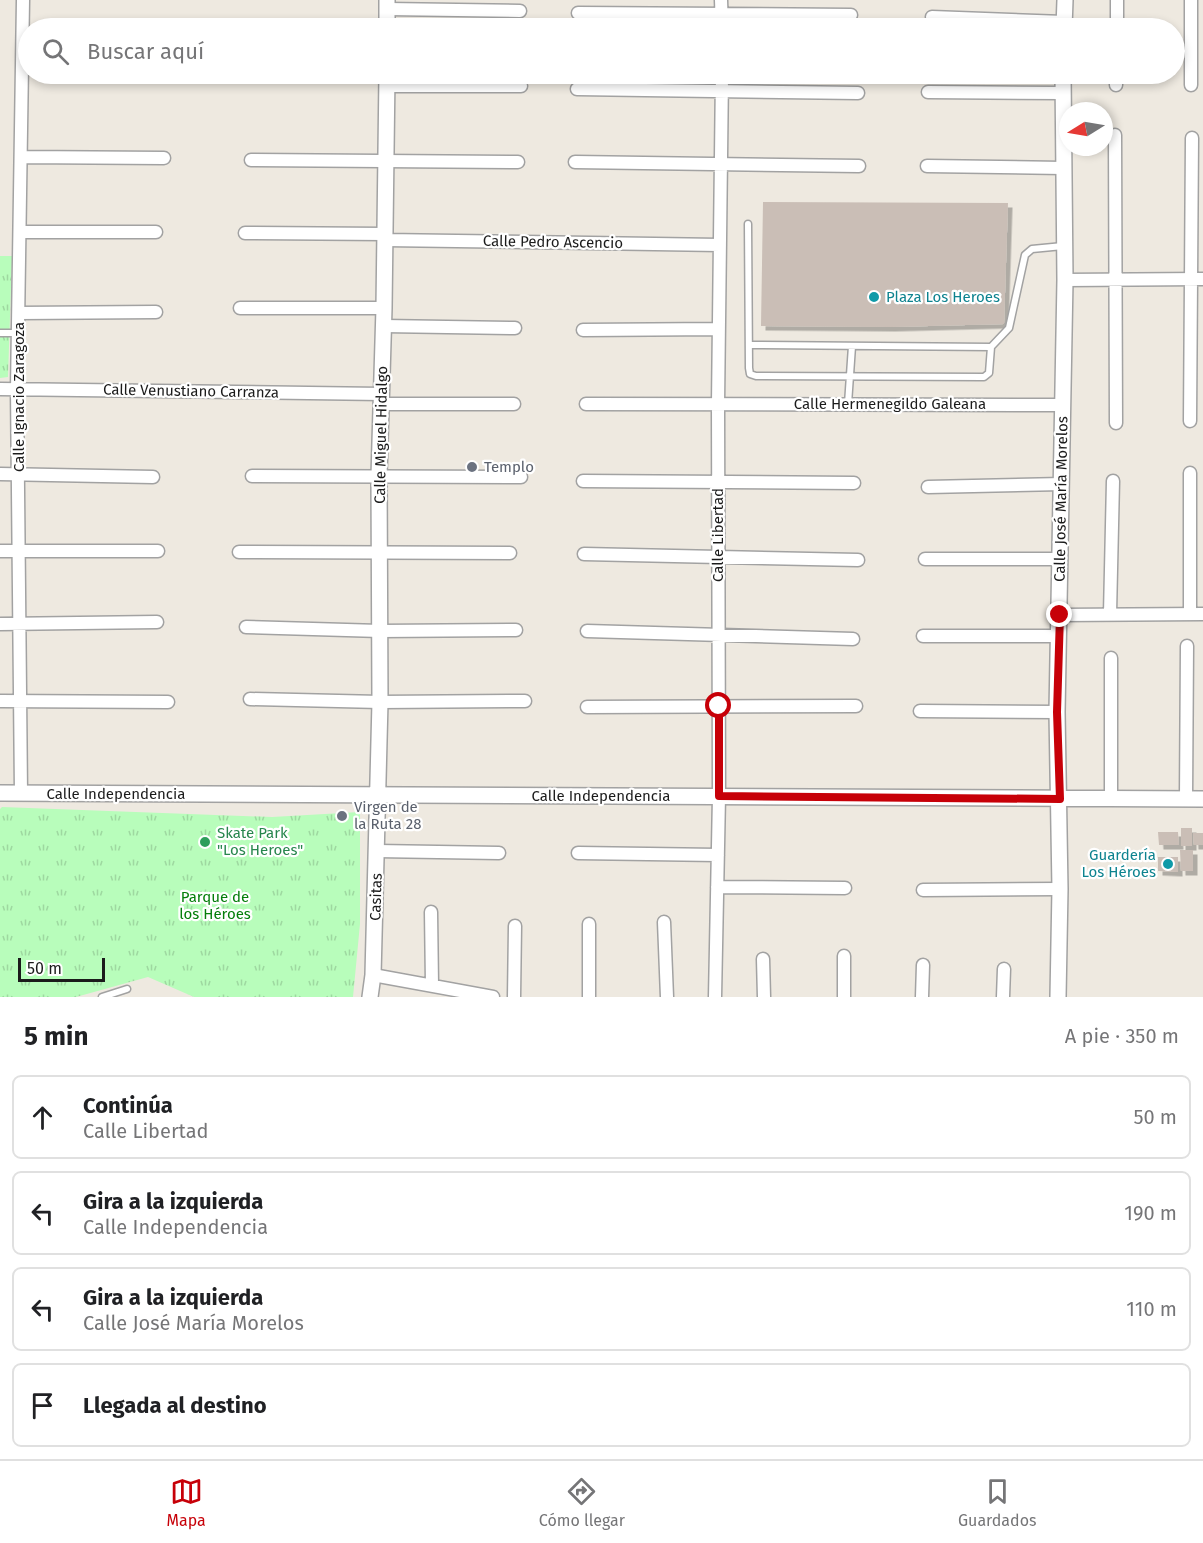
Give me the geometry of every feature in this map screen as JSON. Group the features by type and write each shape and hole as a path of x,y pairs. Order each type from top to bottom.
{"street":[{"name":"Calle Ignacio Zaragoza","path":"23,0 24,18"},
{"path":"722,0 722,18"},
{"path":"1064,18 1065,0"},
{"path":"1117,0 1117,18"},
{"path":"1191,0 1191,85"},
{"path":"387,5 520,11"},
{"path":"578,14 851,15"},
{"path":"932,17 948,18"},
{"name":"Calle Ignacio Zaragoza","path":"21,794 17,389 21,157 25,84"},
{"name":"Calle Miguel Hidalgo","path":"379,796 381,553 379,476 384,326 387,84"},
{"path":"476,84 521,86"},
{"name":"Calle Libertad","path":"715,997 719,796 718,404 722,84"},
{"name":"Calle José María Morelos","path":"1058,997 1060,799 1057,712 1065,280 1062,84"},
{"path":"577,89 858,93"},
{"path":"928,92 1062,93"},
{"path":"1115,135 1116,423"},
{"path":"1190,421 1197,279 1192,138"},
{"path":"21,157 164,158"},
{"path":"251,160 518,162"},
{"path":"575,162 859,166"},
{"path":"927,166 1063,168"},
{"path":"20,232 156,232"},
{"name":"Calle Pedro Ascencio","path":"245,233 720,244"},
{"path":"1065,280 1197,279"},
{"path":"240,308 384,308"},
{"path":"19,313 156,312"},
{"path":"384,326 515,328"},
{"path":"583,330 719,329"},
{"name":"Calle Venustiano Carranza","path":"0,389 514,404"},
{"name":"Calle Hermenegildo Galeana","path":"586,404 1063,405"},
{"path":"1190,473 1190,614"},
{"path":"0,474 153,477"},
{"path":"252,476 522,477"},
{"path":"583,481 854,483"},
{"path":"1110,614 1113,481"},
{"path":"928,487 1062,484"},
{"path":"0,550 158,551"},
{"path":"238,552 510,553"},
{"path":"584,554 858,560"},
{"path":"926,559 1060,559"},
{"path":"1060,615 1203,614"},
{"path":"0,624 158,622"},
{"path":"246,627 380,631 516,630"},
{"path":"587,631 853,639"},
{"path":"923,636 1059,636"},
{"path":"1186,799 1187,646"},
{"path":"1111,658 1111,799"},
{"path":"250,699 380,702 525,701"},
{"path":"0,701 168,702"},
{"path":"587,707 856,706"},
{"path":"920,711 1057,712"},
{"name":"Calle Independencia","path":"0,793 1203,799"},
{"name":"Casitas","path":"369,997 373,975 379,796"},
{"path":"377,850 499,853"},
{"path":"578,853 718,855"},
{"path":"717,887 846,888"},
{"path":"923,890 1060,889"},
{"path":"431,912 432,985"},
{"path":"664,922 667,997"},
{"path":"589,924 589,997"},
{"path":"514,997 515,926"},
{"path":"844,956 844,997"},
{"path":"763,959 764,997"},
{"path":"922,997 923,966"},
{"path":"1003,997 1004,969"},
{"path":"373,975 493,997"}],"lane":[{"path":"748,224 750,374 756,376 984,377 989,373 991,347 1009,328 1025,255 1032,249 1064,246"},
{"path":"0,333 19,333"},
{"path":"750,345 991,347"},
{"path":"848,404 852,346"},
{"path":"102,997 126,989"}],"green space":[{"path":"0,256 12,256 8,377 0,378"},
{"name":"Parque de los Héroes","path":"2,807 272,817 360,812 360,924 353,997 194,997 148,977 76,997 0,997 0,809"}],"building":[{"name":"Plaza Los Heroes","path":"763,202 1008,203 1004,324 891,327 761,326"},
{"name":"Guardería Los Héroes","path":"1181,828 1192,828 1192,846 1181,846"},
{"name":"Guardería Los Héroes","path":"1158,832 1178,832 1179,845 1159,845"},
{"name":"Guardería Los Héroes","path":"1193,833 1203,833 1203,845 1194,845"},
{"name":"Guardería Los Héroes","path":"1180,850 1193,850 1193,871 1181,871"},
{"name":"Guardería Los Héroes","path":"1158,857 1178,857 1178,872 1158,871"}],"place":[{"name":"Plaza Los Heroes","path":"874,297"},
{"name":"Templo","path":"472,467"},
{"name":"Virgen de la Ruta 28","path":"342,816"},
{"name":"Skate Park \"Los Heroes\"","path":"205,842"},
{"name":"Guardería Los Héroes","path":"1168,864"}],"route":[{"path":"719,706 719,796 1060,799 1057,712 1060,615"}]}
